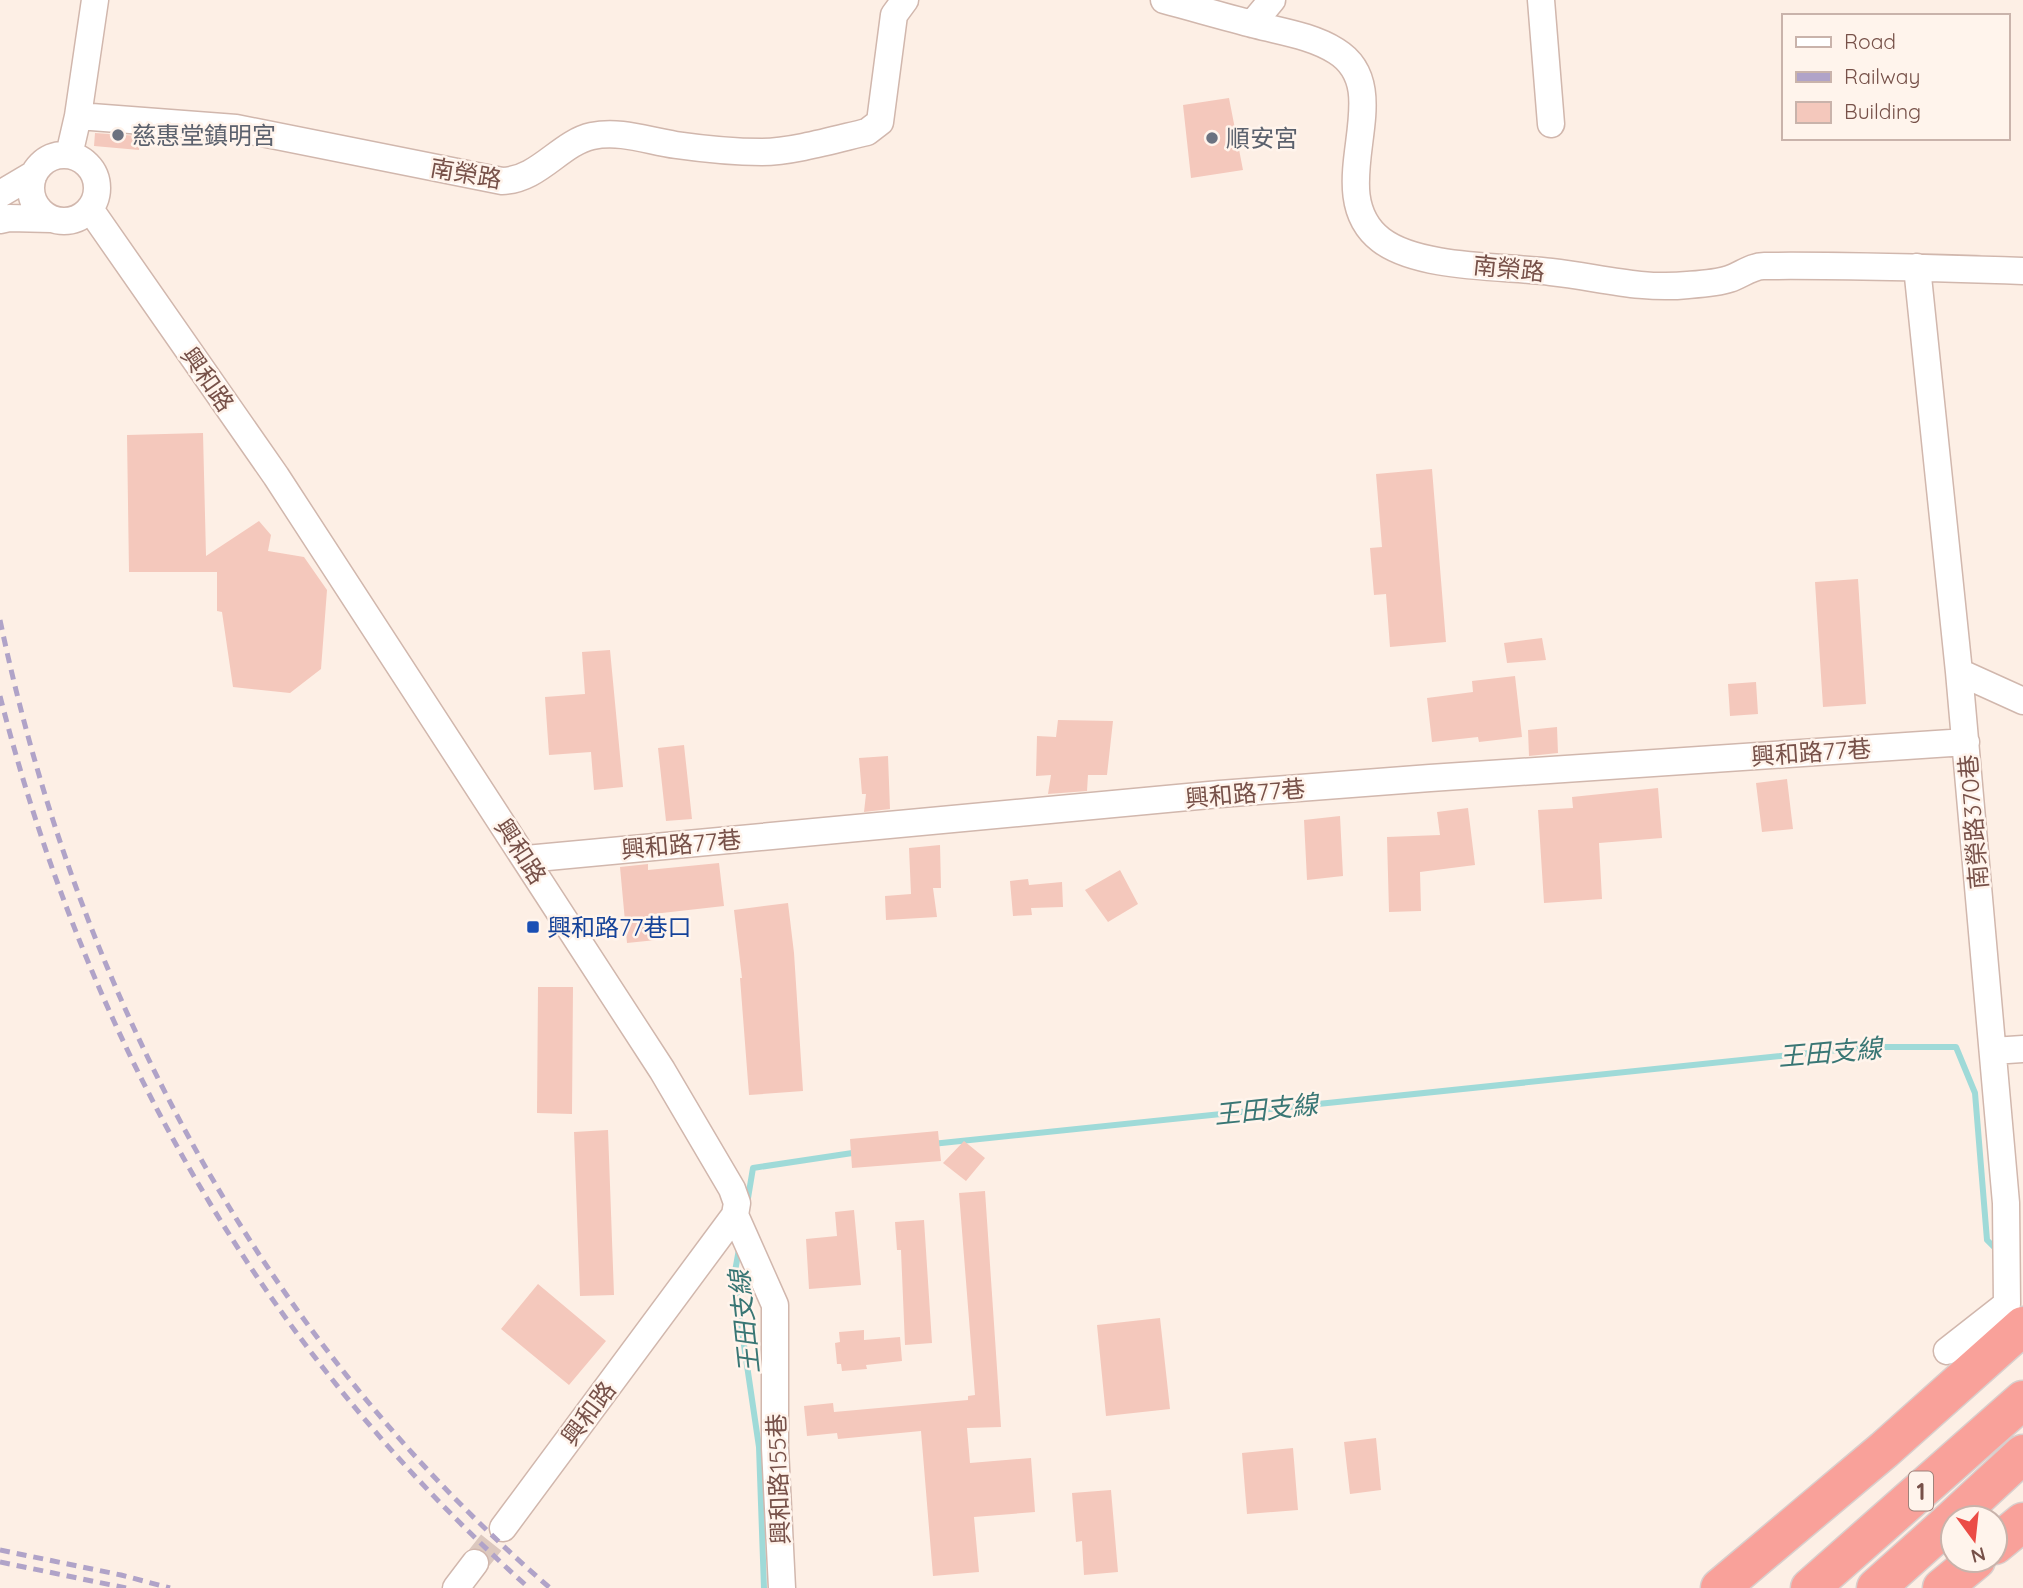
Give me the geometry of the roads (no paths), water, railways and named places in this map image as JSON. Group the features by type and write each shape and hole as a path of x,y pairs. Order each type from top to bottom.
{"highway":[{"path":"1720,1588 1884,1450 2023,1326"},
{"name":"1","path":"1810,1588 2023,1400"},
{"name":"1","path":"1968,1504 2023,1454"},
{"path":"2009,1534 2023,1522"},
{"name":"1","path":"1876,1588 1939,1531"},
{"path":"1942,1588 1959,1574"}],"street":[{"path":"69,155 78,116 95,0"},
{"name":"南榮路","path":"78,116 236,128 502,181 514,181 525,176 574,144 592,136 630,135 677,145 764,152 867,132 877,126 880,122 894,15 905,0"},
{"name":"南榮路","path":"1164,0 1313,39 1338,52 1357,72 1361,84 1362,110 1354,184 1358,206 1366,222 1381,240 1414,256 1462,264 1553,272 1627,285 1687,286 1728,279 1759,266 2023,271"},
{"path":"1252,24 1272,0"},
{"path":"1541,0 1551,124"},
{"path":"0,194 34,174 48,159 69,155 79,158 93,172 97,191 90,209 72,220 0,220"},
{"path":"34,174 31,185 36,205 51,219"},
{"name":"興和路","path":"90,209 276,476 526,859 663,1070 732,1189 737,1203 735,1216 502,1528"},
{"name":"南榮路370巷","path":"1917,267 1966,742 2006,1203 2007,1304 1947,1351"},
{"path":"1959,672 2023,701"},
{"name":"興和路77巷","path":"526,859 1220,794 1966,742"},
{"path":"1993,1051 2023,1049"},
{"name":"興和路155巷","path":"735,1216 775,1305 775,1448 782,1588"},
{"path":"456,1588 475,1563"}],"waterway":[{"name":"王田支線","path":"932,1144 1867,1047 1956,1047 1975,1093 1987,1240 1998,1251"},
{"name":"王田支線","path":"747,1204 753,1168 859,1152"},
{"name":"王田支線","path":"739,1249 734,1277 759,1447 764,1588"}],"tunnel":[{"path":"475,1563 503,1528"}],"railway":[{"path":"0,620 34,758 78,893 132,1024 196,1149 269,1270 353,1383 446,1490 550,1588"},
{"path":"0,696 37,824 82,947 136,1067 197,1182 267,1292 346,1397 433,1495 529,1588"},
{"path":"0,1550 170,1588"},
{"path":"0,1562 126,1588"}],"place":[{"name":"慈惠堂鎮明宮","path":"118,135"},
{"name":"順安宮","path":"1212,138"},
{"name":"興和路77巷口","path":"533,927"}]}
